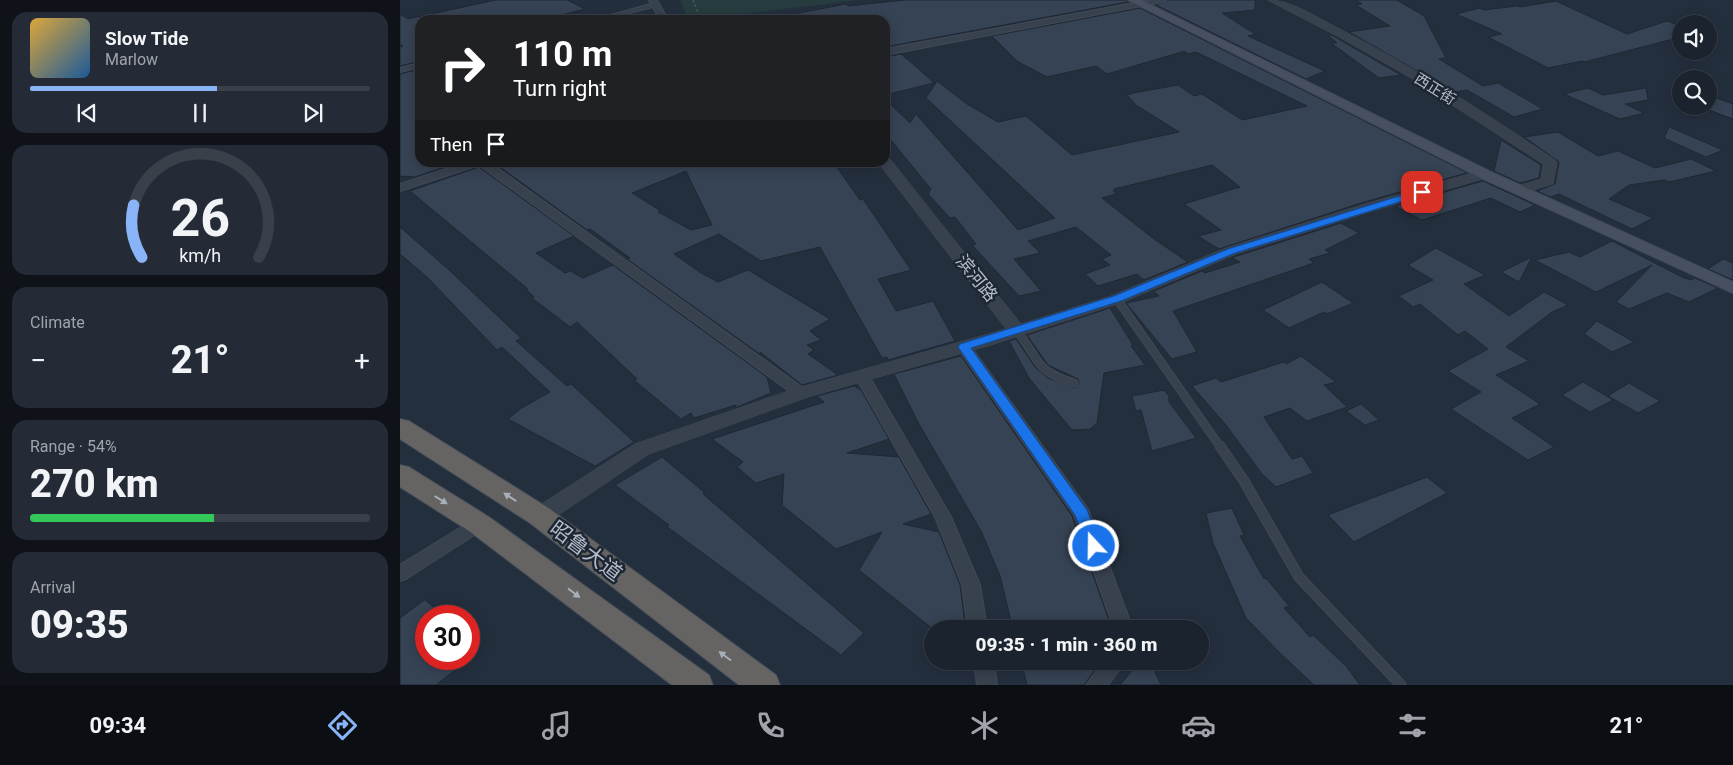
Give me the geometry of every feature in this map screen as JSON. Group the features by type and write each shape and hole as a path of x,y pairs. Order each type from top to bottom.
{"highway":[{"name":"昭鲁大道","path":"400,427 540,516 764,685"},
{"path":"400,474 479,524 697,685"}],"main road":[{"path":"1137,2 1484,174 1733,288"}],"street":[{"path":"890,51 1137,2 1162,0"},
{"name":"西正街","path":"1272,0 1321,22 1425,82 1550,163 1548,181 1519,190"},
{"path":"611,15 654,2 662,15"},
{"path":"400,70 415,66"},
{"path":"400,188 465,167"},
{"path":"487,167 801,393"},
{"name":"滨河路","path":"889,167 1017,330"},
{"path":"540,516 642,449 801,393 964,347 1117,299 1231,251 1367,208 1484,174"},
{"path":"964,347 1082,513 1121,620"},
{"path":"862,376 943,517 971,585 977,620"},
{"path":"400,574 479,524"},
{"path":"986,670 988,685"},
{"path":"1096,685 1108,670"}],"lane":[{"path":"1117,299 1244,480 1299,577 1401,685"},
{"name":"滨河路","path":"1017,330 1042,371 1057,379 1074,383"}],"path":[{"path":"693,0 699,15"}],"green space":[{"path":"680,0 860,0 734,15 686,15"}],"building":[{"path":"496,0 567,0 585,9 565,15 431,14"},
{"path":"905,0 1126,0 1128,2 890,46 890,15 799,15 799,13 846,4 848,6"},
{"path":"1168,0 1255,0 1255,10 1222,13 1255,34 1248,36 1325,71 1306,79 1156,5"},
{"path":"1355,0 1397,0 1424,16 1446,58 1439,59 1483,86 1498,83 1543,109 1514,117 1467,90 1454,92 1349,32 1390,26 1356,5 1362,4"},
{"path":"1556,1 1627,34 1667,21 1672,23 1672,39 1584,62 1548,68 1488,37 1502,34 1456,14 1480,8 1484,10"},
{"path":"1140,8 1466,173 1361,203 1219,249 1198,236 1221,230 1184,204 1240,187 1212,165 1114,189 1113,191 1116,194 1102,198 1154,239 1188,262 1144,280 1137,274 1098,286 1085,274 1110,265 1102,259 1111,255 1076,227 1028,241 1040,253 1014,259 1041,291 1019,296 972,245 976,244 955,217 950,218 928,194 931,189 890,139 890,104 910,123 916,114 1018,230 1055,218 926,98 937,81 967,104 998,122 1026,116 1072,155 1179,132 1136,105 1127,95 1133,93 1178,85 1194,96 1202,94 1242,120 1307,106 1196,52 1188,54 1185,51 1107,74 1096,66 1047,77 1017,61 992,36"},
{"path":"400,14 408,19 415,17 415,62 400,66 400,47 403,46 400,44"},
{"path":"1332,35 1401,75 1379,78 1331,43 1337,43 1329,36"},
{"path":"901,54 934,83 890,94 890,56"},
{"path":"415,70 415,167 444,167 415,177 400,176 400,74"},
{"path":"1588,88 1603,95 1646,88 1648,100 1625,104 1644,113 1620,119 1564,94"},
{"path":"1717,98 1733,104 1733,119 1717,113"},
{"path":"1669,127 1723,150 1706,157 1664,138"},
{"path":"1558,132 1598,156 1618,151 1655,168 1691,159 1716,171 1669,182 1664,180 1629,185 1609,199 1653,218 1632,229 1559,194 1551,197 1537,191 1555,184 1559,162 1524,137"},
{"path":"1501,140 1541,165 1539,178 1520,183 1494,171"},
{"path":"479,167 574,236 536,253 565,273 570,271 583,278 613,265 767,377 771,393 735,408 736,405 694,418 691,413 681,419 634,380 637,379 577,322 570,327 532,298 534,297 526,289 528,289 410,191"},
{"path":"500,167 837,167 860,200 863,199 911,270 878,279 896,311 933,301 955,341 888,360 887,357 882,358 820,247 761,261 719,234 674,254 701,273 718,282 748,270 830,319 810,331 821,340 807,345 814,350 808,354 838,375 802,385 760,352 761,355 627,259 630,258 590,229 587,230","holes":["686,171 712,225 691,230 658,212 661,211 632,193"]},
{"path":"1483,181 1535,205 1520,212 1491,198 1422,220 1395,206"},
{"path":"1341,223 1359,233 1325,250 1330,253 1309,259 1314,263 1173,311 1197,352 1172,359 1126,303 1159,296 1154,291 1202,271 1205,273 1240,262 1232,258 1237,256"},
{"path":"400,227 521,338 516,341 567,386 571,384 634,442 595,466 508,419 520,409 550,392 502,347 497,350 427,277 400,254"},
{"path":"1612,241 1684,278 1691,280 1695,278 1718,288 1689,302 1667,293 1629,309 1616,302 1652,265 1596,292 1535,260 1569,252 1580,257"},
{"path":"1436,248 1485,275 1464,284 1509,316 1544,292 1568,305 1552,312 1506,347 1529,361 1496,375 1540,404 1512,418 1554,447 1528,460 1451,409 1481,392 1448,371 1488,349 1465,331 1458,335 1420,304 1413,307 1399,296 1433,280 1408,265"},
{"path":"1532,257 1519,282 1501,272"},
{"path":"1723,259 1733,263 1733,280 1708,269"},
{"path":"1322,282 1353,303 1327,314 1324,312 1289,328 1263,310"},
{"path":"1110,308 1133,345 1131,346 1145,365 1104,373 1097,423 1090,429 1072,430 1029,378 1009,341 1016,339 1035,367 1048,378 1075,388 1079,384 1078,379 1048,365 1027,335"},
{"path":"1597,321 1634,342 1612,352 1584,334"},
{"path":"961,356 1072,516 1109,620 1011,620 1000,576 982,533 919,424 894,374"},
{"path":"1301,356 1336,382 1324,385 1347,407 1307,421 1290,408 1264,417 1292,459 1302,456 1313,473 1276,487 1262,474 1226,425 1192,386 1216,378 1221,382 1284,362 1286,364"},
{"path":"1583,382 1613,400 1590,412 1562,395"},
{"path":"1629,383 1660,401 1638,413 1608,396"},
{"path":"854,386 861,390 889,439 847,453 899,457 931,514 903,524 939,532 960,585 964,620 924,620 924,622 859,570 882,532 836,549 782,505 784,474 756,483 737,467 743,462 712,439 824,402 817,396"},
{"path":"1164,390 1169,396 1169,402 1196,438 1152,451 1141,410 1136,411 1132,396"},
{"path":"1361,404 1379,420 1365,425 1346,411"},
{"path":"662,457 864,633 841,655 666,526 669,525 615,485"},
{"path":"1427,477 1447,493 1354,542 1328,515"},
{"path":"1232,508 1244,535 1240,536 1264,579 1266,578 1289,606 1284,608 1310,637 1313,635 1346,666 1360,685 1314,685 1246,618 1213,543 1206,513"},
{"path":"426,599 431,605 418,605"},
{"path":"415,607 415,670 455,670 436,685 400,685 400,618"},
{"path":"1023,670 1095,670 1084,685 1027,685"},
{"path":"1132,670 1154,670 1161,685 1120,685"}],"route":[{"path":"1094,546 1082,513 964,347 1117,299 1231,251 1422,192"}]}
